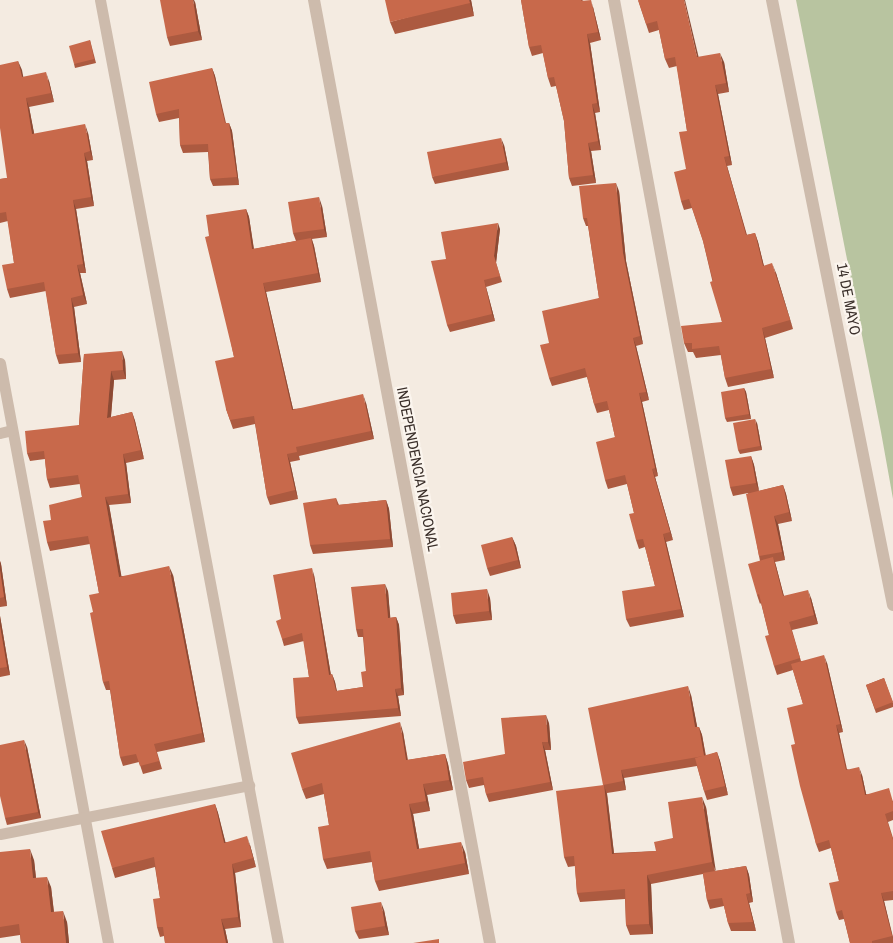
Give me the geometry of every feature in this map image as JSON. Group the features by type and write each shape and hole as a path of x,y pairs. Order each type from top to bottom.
{"street":[{"name":"INDEPENDENCIA NACIONAL","path":"314,0 490,943"},
{"path":"614,0 789,943"},
{"name":"14 DE MAYO","path":"772,0 893,605"}],"lane":[{"path":"100,0 278,943"},
{"path":"0,363 108,943"},
{"path":"0,433 12,430"},
{"path":"0,834 249,786"}],"green space":[{"path":"796,0 893,0 893,499 881,432"}],"building":[{"path":"160,0 193,0 198,31 167,37"},
{"path":"385,0 469,0 470,3 390,22"},
{"path":"521,0 591,0 598,32 587,34 597,103 592,104 598,141 588,143 593,175 569,178 564,121 554,77 548,78 541,45 529,47"},
{"path":"638,0 684,0 697,57 720,53 726,83 715,85 729,156 724,157 746,235 755,233 763,266 772,263 790,320 762,328 771,369 725,378 719,346 692,349 692,343 684,343 681,326 722,322 710,282 713,281 703,241 689,199 681,201 674,172 686,169 679,132 687,131 675,57 665,59 657,21 646,24"},
{"path":"90,40 94,59 74,64 69,46"},
{"path":"18,61 22,77 46,72 51,93 26,98 32,134 85,124 90,151 84,153 91,197 73,200 83,264 77,265 83,295 71,298 78,353 56,355 44,282 7,289 2,265 14,263 6,212 0,213 0,179 7,178 0,128 0,65"},
{"path":"212,68 225,123 229,123 237,177 210,179 208,144 180,145 179,109 156,114 149,82"},
{"path":"501,138 506,162 432,177 427,152"},
{"path":"616,183 623,253 640,336 633,338 646,392 639,393 655,468 652,469 670,532 663,534 681,609 626,619 622,591 655,586 643,539 636,540 629,514 634,513 625,475 605,480 596,442 615,437 607,401 594,404 585,368 549,378 540,345 549,343 542,311 599,298 587,218 583,218 579,186"},
{"path":"319,197 324,229 293,233 288,202"},
{"path":"246,209 252,249 311,238 318,273 263,283 292,410 363,394 371,431 296,447 297,452 287,454 295,490 267,497 254,416 230,420 226,409 215,361 234,357 205,237 209,236 206,215"},
{"path":"498,223 494,256 500,276 484,280 492,314 447,325 431,261 446,259 441,232"},
{"path":"122,351 123,370 111,371 107,418 132,412 141,450 123,454 128,494 105,497 119,577 169,566 202,733 154,744 159,761 140,766 136,754 120,757 109,681 103,682 90,613 93,612 89,595 99,593 88,536 47,542 43,521 51,520 49,505 82,497 78,475 47,479 44,451 27,453 25,431 79,425 84,354"},
{"path":"744,388 749,414 725,418 721,392"},
{"path":"755,419 760,446 738,450 733,423"},
{"path":"751,456 756,483 730,487 725,460"},
{"path":"783,485 789,512 774,516 782,552 759,556 746,494"},
{"path":"336,498 337,505 386,500 390,539 310,545 303,503"},
{"path":"512,537 518,560 487,568 481,545"},
{"path":"773,557 783,596 808,590 814,615 789,622 800,658 774,666 765,636 769,635 759,594 757,595 748,564"},
{"path":"312,568 329,675 332,674 336,691 363,687 361,672 366,671 363,629 356,629 351,587 385,584 388,618 396,617 401,688 395,689 398,708 296,717 293,678 309,677 302,633 282,639 276,621 281,619 273,575"},
{"path":"0,570 4,597 0,598"},
{"path":"487,589 489,611 453,615 451,593"},
{"path":"0,626 7,667 0,668"},
{"path":"824,655 840,724 836,725 846,770 859,767 865,795 889,788 893,802 893,811 885,814 893,840 893,891 881,893 892,936 872,941 872,943 850,943 842,910 836,912 829,883 839,881 829,840 816,844 791,745 795,744 787,708 803,704 791,664"},
{"path":"884,678 893,702 875,709 866,685"},
{"path":"688,686 695,727 699,727 704,756 621,770 623,781 603,785 588,708"},
{"path":"546,715 548,742 542,742 550,782 486,794 483,777 466,780 463,762 505,754 501,718"},
{"path":"400,722 406,760 445,754 449,780 423,784 426,801 409,804 417,849 461,842 465,863 375,881 370,851 323,859 318,827 329,825 322,783 302,789 291,753"},
{"path":"24,740 38,812 5,818 0,796 0,745"},
{"path":"717,752 725,786 704,791 695,758"},
{"path":"604,785 612,854 656,851 654,842 673,838 668,802 702,797 712,862 647,875 649,924 626,925 625,889 577,893 574,856 564,857 556,791"},
{"path":"215,804 224,843 247,836 253,858 232,864 238,917 221,919 226,943 165,943 163,927 157,927 153,899 160,898 154,857 112,868 101,831"},
{"path":"30,849 33,878 47,877 51,912 63,911 66,943 21,943 19,924 0,927 0,852"},
{"path":"746,866 750,893 746,894 753,922 728,923 722,898 707,900 703,873"},
{"path":"381,902 385,926 355,931 351,907"},
{"path":"439,939 439,943 413,943"}]}
